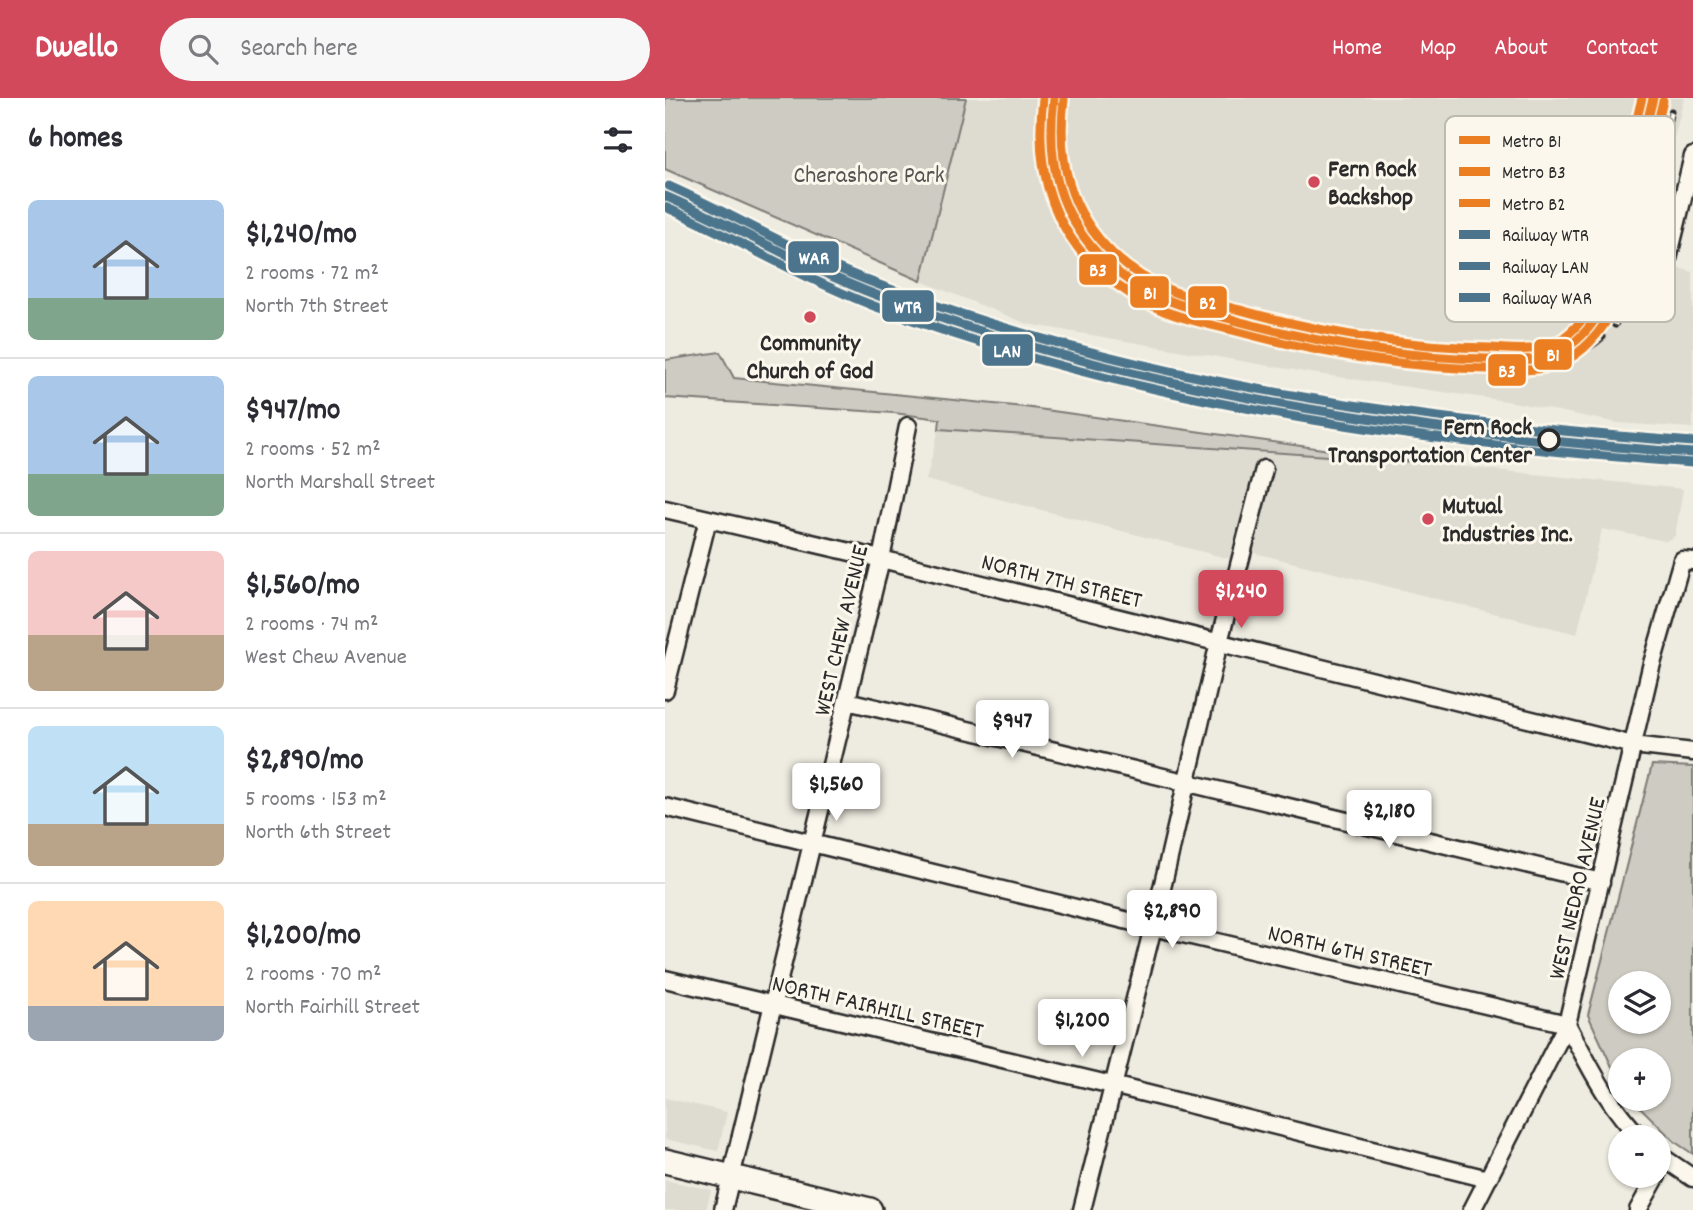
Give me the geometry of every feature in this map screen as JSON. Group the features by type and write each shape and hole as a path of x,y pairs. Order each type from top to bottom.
{"street":[{"path":"1675,241 1687,209 1693,156"},
{"name":"WEST CHEW AVENUE","path":"723,1210 881,559 908,426"},
{"path":"1082,1210 1153,927 1219,642 1264,469"},
{"name":"NORTH 7TH STREET","path":"665,509 881,559 1633,745 1693,752"},
{"path":"665,690 708,519"},
{"name":"WEST NEDRO AVENUE","path":"1472,1210 1567,1024 1651,667 1688,560"},
{"path":"847,701 1601,881"},
{"name":"NORTH 6TH STREET","path":"665,807 1153,927 1567,1024"},
{"name":"NORTH FAIRHILL STREET","path":"665,979 1112,1085 1488,1179"},
{"path":"1567,1024 1606,1095 1628,1125"},
{"path":"665,1160 870,1210"},
{"path":"1671,1170 1693,1178"},
{"path":"1638,1210 1649,1188"}],"shaded area":[{"path":"966,98 1684,98 1675,134 1675,116 1445,116 1445,322 1675,322 1675,267 1693,272 1693,428 1618,423 1513,402 1311,373 1028,324 921,281"},
{"name":"Mutual Industries Inc.","path":"939,429 1415,462 1683,489 1675,536 1666,541 1602,529 1577,634 1235,548 1230,559 926,480"},
{"path":"665,1098 727,1112 718,1151 665,1139"},
{"path":"665,1180 711,1190 706,1210 665,1210"}],"green space":[{"name":"Cherashore Park","path":"665,98 966,98 921,281 665,169"},
{"path":"720,352 734,378 1024,407 1415,462 939,429 940,419 894,413 665,398 665,360"},
{"path":"1652,765 1693,767 1693,1154 1671,1138 1671,1125 1658,1125 1644,1111 1671,1111 1671,1048 1608,1048 1608,1058 1588,1015"}],"railway":[{"path":"1670,116 1671,111"},
{"path":"1464,359 1519,364 1555,361 1588,348 1603,337"}],"metro line":[{"name":"B3","path":"1043,98 1041,147 1044,170 1049,192 1069,235 1083,254 1108,278 1139,299 1164,311 1267,339 1329,352 1424,366 1520,370 1543,368 1570,358 1592,340 1605,322"},
{"name":"B1","path":"1054,98 1054,166 1059,187 1077,227 1090,245 1121,275 1161,298 1271,330 1332,343 1457,358 1517,360 1546,357 1571,345 1593,322"},
{"name":"B2","path":"1638,116 1642,98"},
{"name":"B1","path":"1649,116 1653,98"},
{"name":"B2","path":"1064,99 1062,143 1065,164 1069,183 1086,221 1098,238 1127,266 1172,291 1274,319 1335,332 1429,345 1531,349 1559,341 1580,322"},
{"name":"B3","path":"1659,116 1663,101"}],"rail line":[{"name":"WAR","path":"669,186 801,251 882,286 980,320 1079,349 1180,373 1384,410 1590,434 1693,442"},
{"name":"WTR","path":"665,196 824,273 879,296 977,330 1077,359 1280,404 1383,420 1589,445 1693,453"},
{"name":"LAN","path":"665,207 874,306 973,340 1073,369 1277,414 1380,430 1484,444 1692,463"}],"place":[{"name":"Fern Rock Backshop","path":"1314,182"},
{"name":"Community Church of God","path":"810,317"},
{"name":"Fern Rock Transportation Center","path":"1549,440"},
{"name":"Mutual Industries Inc.","path":"1428,519"}]}
